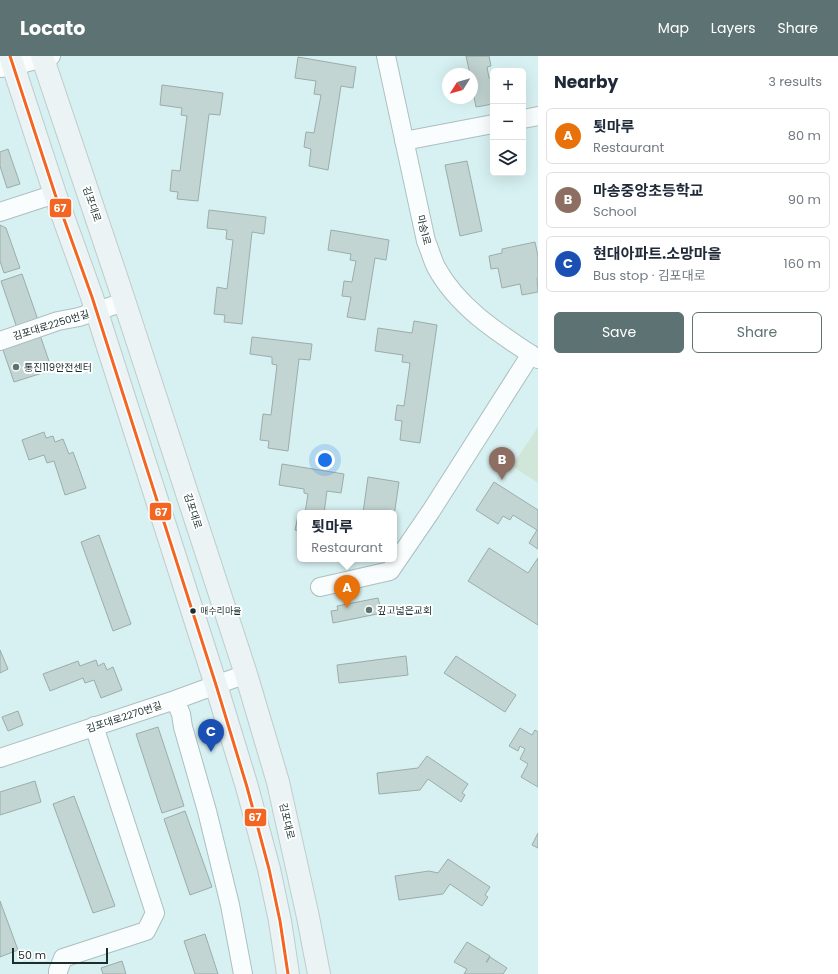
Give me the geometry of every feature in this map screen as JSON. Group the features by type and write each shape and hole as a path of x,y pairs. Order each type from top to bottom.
{"main road":[{"name":"김포대로","path":"45,57 246,674 278,782 319,974"},
{"path":"8,63 97,312 216,685 247,787 269,869 280,921 288,974"}],"street":[{"name":"마송1로","path":"386,56 426,241 436,266 456,295 478,316 535,356"},
{"path":"8,63 45,57"},
{"path":"526,118 538,116"},
{"path":"404,142 490,125"},
{"path":"0,212 56,194"},
{"name":"김포대로2250번길","path":"0,341 58,321 80,317 124,302"},
{"path":"397,561 535,356"},
{"path":"320,587 390,571 396,562"},
{"name":"김포대로2270번길","path":"0,758 176,700 246,674"},
{"path":"176,700 209,818 230,905 243,974"},
{"path":"58,974 63,958 146,931 155,914 94,726"}],"green space":[{"path":"538,427 538,483 512,466"}],"building":[{"path":"466,56 489,56 491,66 487,67 490,78 490,105 476,107 475,104 478,104 478,68 469,68"},
{"path":"298,57 356,67 353,88 341,86 328,170 309,166 311,149 304,147 306,132 314,133 321,95 314,94 316,81 295,78"},
{"path":"162,85 223,93 220,115 209,114 198,201 177,199 178,192 170,191 172,170 180,171 187,116 181,115 182,108 160,105"},
{"path":"8,149 20,184 7,188 0,166 0,152"},
{"path":"467,161 482,231 460,236 445,165"},
{"path":"209,210 266,217 264,234 252,232 242,324 224,322 225,315 214,314 217,287 227,289 233,240 226,239 227,230 207,228"},
{"path":"0,225 6,228 20,268 4,273 0,261"},
{"path":"331,230 389,240 386,260 375,258 365,320 347,317 351,297 342,296 344,281 352,282 356,261 350,260 351,254 328,250"},
{"path":"535,242 538,256 538,292 522,295 520,284 502,288 498,268 491,269 489,256 502,253 502,249"},
{"path":"22,274 38,320 17,328 1,281"},
{"path":"414,321 437,325 420,443 400,440 402,421 395,420 397,405 404,406 410,363 402,362 403,355 375,351 378,328 412,333"},
{"path":"40,335 52,370 14,382 2,347"},
{"path":"252,337 312,344 310,360 299,359 288,451 268,448 269,441 260,440 263,414 271,415 277,365 272,364 272,357 250,354"},
{"path":"44,432 46,438 53,436 55,442 63,439 69,454 73,452 86,488 65,495 54,461 47,463 44,455 29,460 22,440"},
{"path":"282,464 344,474 341,493 327,491 324,510 305,510 308,494 304,493 304,489 279,485"},
{"path":"368,477 399,482 395,510 363,510"},
{"path":"494,482 538,510 538,549 529,543 537,530 513,515 510,520 503,516 498,524 476,510"},
{"path":"99,535 131,624 113,631 81,542"},
{"path":"489,548 528,573 538,558 538,625 468,581"},
{"path":"378,598 382,613 333,623 331,611 338,610 337,606"},
{"path":"0,650 8,669 0,673"},
{"path":"406,656 408,675 339,683 337,665"},
{"path":"456,656 516,695 505,712 444,673"},
{"path":"96,660 98,666 104,663 107,670 113,667 122,690 101,698 94,680 85,683 83,678 50,691 43,674 78,661 80,666"},
{"path":"18,711 23,725 8,731 2,717"},
{"path":"158,727 184,806 162,813 136,734"},
{"path":"520,728 532,735 535,730 538,732 538,787 521,777 528,764 520,759 525,749 520,746 518,751 509,746"},
{"path":"427,756 468,784 462,793 465,795 461,802 428,779 420,790 379,794 377,773 418,768"},
{"path":"35,781 41,802 0,815 0,792"},
{"path":"74,796 115,906 93,913 53,804"},
{"path":"185,811 212,887 190,895 164,819"},
{"path":"538,833 538,848 532,845"},
{"path":"448,859 490,887 485,895 488,897 482,906 450,884 443,894 399,900 395,876 429,871 438,873"},
{"path":"0,901 18,950 0,957"},
{"path":"205,934 218,974 195,974 184,941"},
{"path":"467,942 490,956 486,962 490,957 507,968 503,974 464,974 467,969 454,962"},
{"path":"122,961 126,974 103,974 101,968"}],"transit line":[{"name":"67","path":"10,56 55,194 92,297 216,685 247,787 269,869 280,921 288,974"}],"place":[{"name":"통진119안전센터","path":"16,367"},
{"name":"마송중앙초등학교","path":"502,480"},
{"name":"툇마루","path":"347,608"},
{"name":"깊고넓은교회","path":"369,610"},
{"name":"매수리마을","path":"193,611"},
{"name":"현대아파트.소망마을","path":"211,752"}]}
